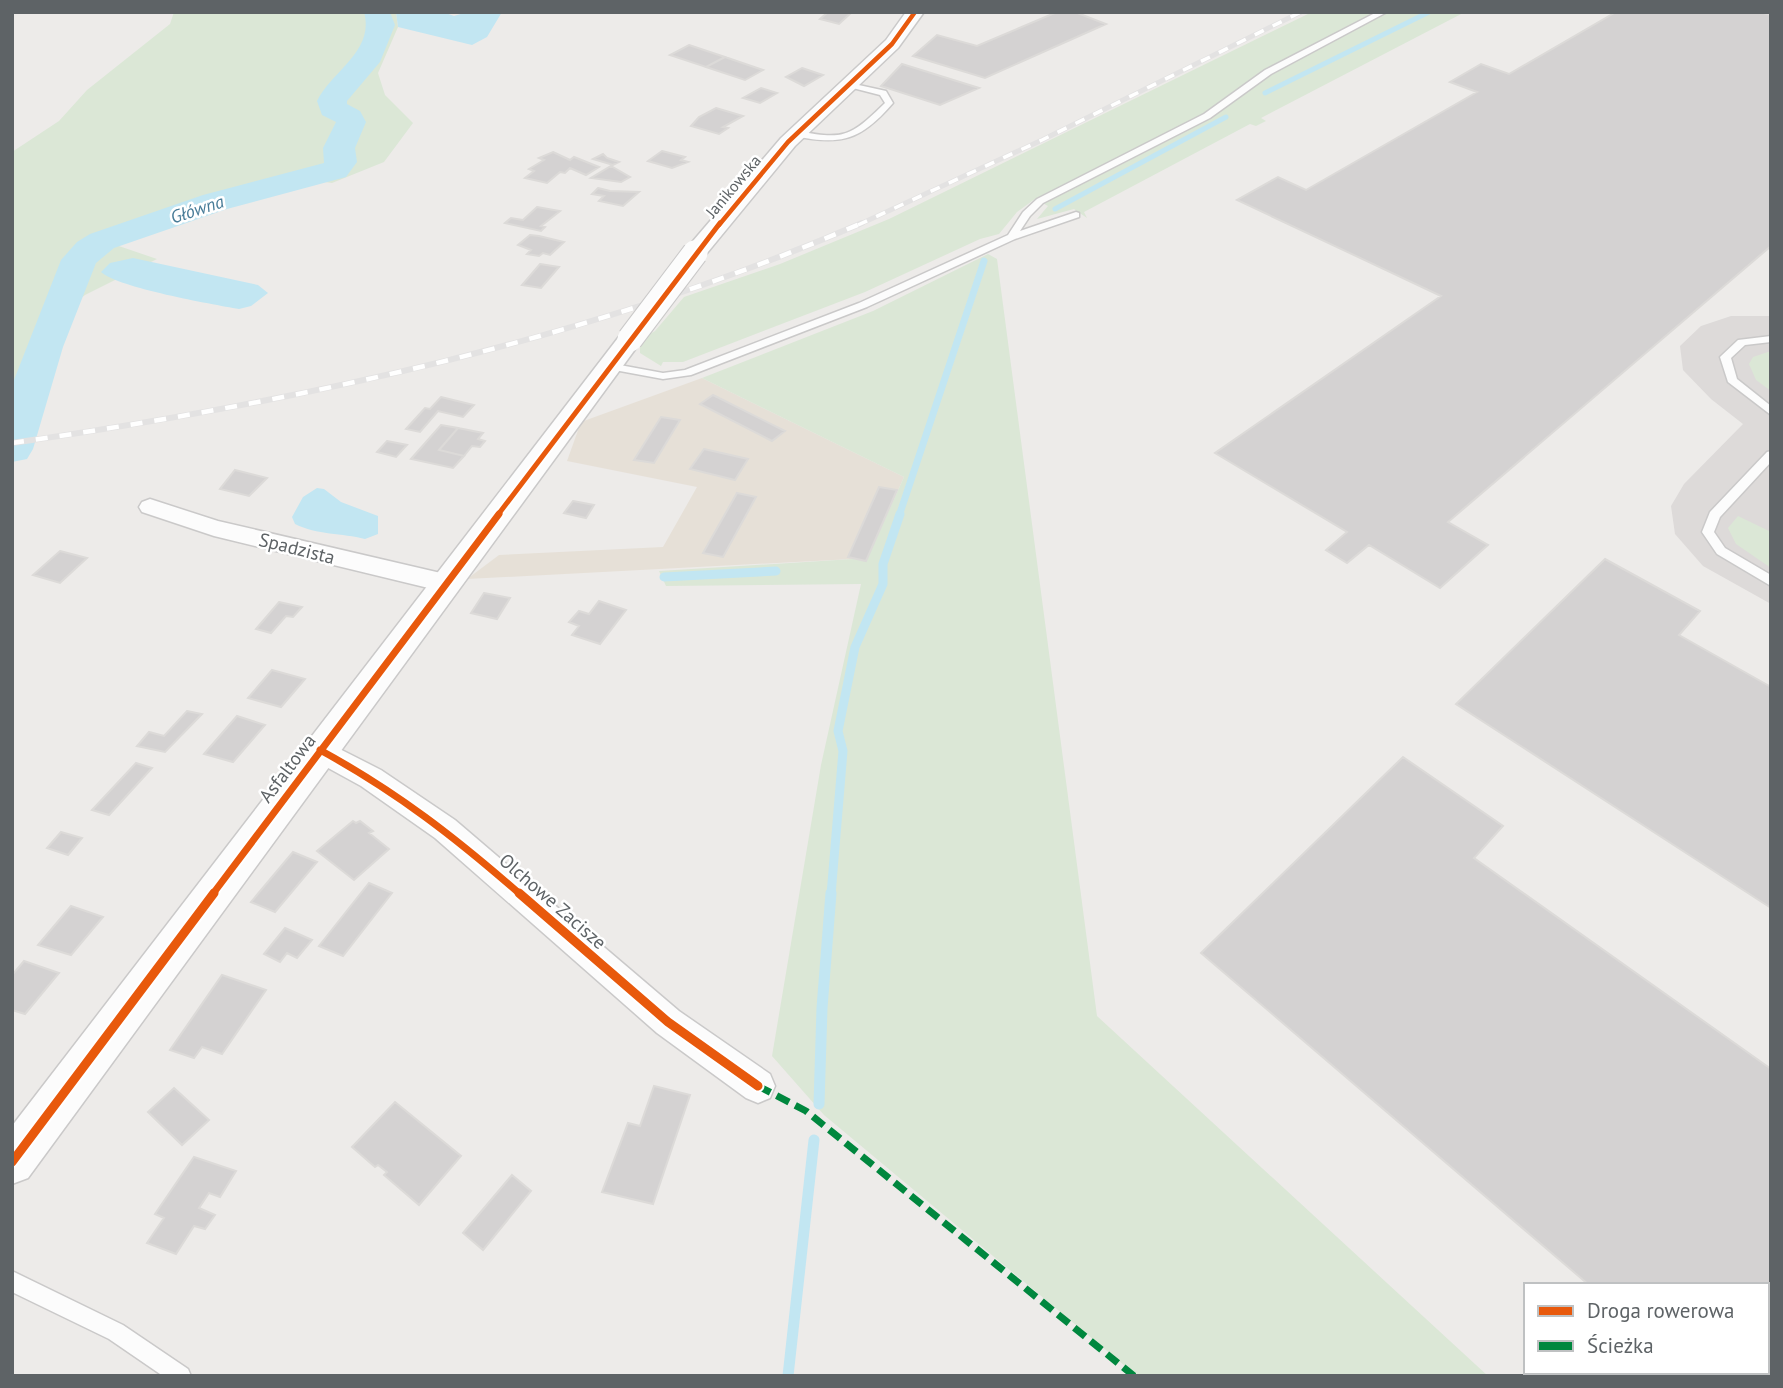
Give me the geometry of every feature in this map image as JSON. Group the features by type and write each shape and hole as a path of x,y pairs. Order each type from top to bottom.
{"street":[{"name":"Janikowska","path":"598,380 695,253 797,134 904,33 915,12"},
{"name":"Asfaltowa","path":"12,1161 598,380"},
{"name":"Spadzista","path":"150,507 214,528 445,583"},
{"name":"Olchowe Zacisze","path":"320,750 381,784 445,829 668,1022 758,1086"}],"lane":[{"path":"1012,237 1027,214 1040,201 1207,116 1268,72 1382,12"},
{"path":"797,134 836,139 857,135 889,103 883,93 848,85"},
{"path":"598,380 687,373 863,305 1012,237 1076,215"},
{"path":"1771,339 1742,342 1725,357 1732,380 1771,412"},
{"path":"1771,455 1714,515 1708,532 1721,551 1771,581"},
{"path":"12,1281 116,1332 181,1376"}],"shaded area":[{"path":"1731,316 1771,316 1771,604 1703,566 1675,534 1671,506 1684,484 1743,424 1711,399 1683,370 1680,346 1701,326"},
{"path":"702,378 904,477 866,561 853,559 467,579 499,555 663,547 697,487 567,461 581,422"}],"green space":[{"path":"174,12 396,12 398,27 378,73 385,95 413,123 384,162 332,183 311,180 214,205 110,243 157,259 85,295 49,324 26,400 12,402 12,152 59,121 87,90 170,24"},
{"path":"1312,12 1465,12 1261,118 1266,121 1256,126 1250,124 1084,212 1087,218 1074,209 1037,219 1048,206 1035,199 1017,212 999,234 980,239 865,292 683,362 663,362 661,366 640,353 640,340 655,331 684,297 780,264 889,219"},
{"path":"988,254 997,259 1097,1016 1488,1376 1137,1376 824,1115 772,1056 821,765 861,584 666,586 659,571 853,559 866,561 904,477 702,378 873,311"},
{"path":"1771,351 1771,391 1756,380 1749,364 1753,357"},
{"path":"1738,516 1771,532 1771,568 1736,544 1728,528"}],"water":[{"path":"396,12 443,12 454,16 467,12 502,12 487,37 472,45 398,27"},
{"path":"133,258 258,285 268,293 251,306 239,309 126,284 101,272 110,263"},
{"path":"317,488 324,489 341,502 378,516 378,534 365,539 312,530 295,524 292,517 303,497"}],"building":[{"path":"828,12 852,12 839,24 820,19"},
{"path":"1057,12 1075,12 1106,24 985,78 913,56 937,35 977,46"},
{"path":"1616,12 1760,12 1771,15 1771,246 1448,522 1488,545 1440,588 1369,545 1347,563 1326,550 1347,532 1215,453 1441,296 1237,200 1278,177 1306,190 1477,92 1450,82 1481,64 1509,74"},
{"path":"689,45 725,57 706,67 670,55"},
{"path":"725,57 763,70 745,80 706,67"},
{"path":"902,64 979,88 940,105 881,86"},
{"path":"802,68 823,75 804,86 786,77"},
{"path":"761,88 777,93 760,103 743,98"},
{"path":"716,108 743,116 723,127 728,128 719,134 691,126 699,117"},
{"path":"662,151 685,157 681,160 688,162 672,168 648,161"},
{"path":"553,152 570,160 574,157 599,167 586,175 570,168 565,173 560,172 547,183 525,178 534,171 529,169 544,160 539,158"},
{"path":"603,154 619,162 613,165 593,159"},
{"path":"611,166 630,177 621,182 591,178"},
{"path":"598,188 639,192 623,206 599,201 604,196 592,194"},
{"path":"537,207 560,211 541,226 545,227 541,231 505,223 511,218 523,220"},
{"path":"530,235 564,242 550,255 527,254 531,250 518,245"},
{"path":"540,264 559,267 541,288 522,285"},
{"path":"713,395 785,431 772,441 700,404"},
{"path":"441,397 474,405 463,417 438,411 420,432 406,429 425,408 430,409"},
{"path":"661,417 680,420 654,463 634,460"},
{"path":"441,425 458,428 439,450 464,456 453,468 411,459"},
{"path":"458,428 483,433 478,439 485,441 480,447 472,446 464,456 439,450"},
{"path":"387,441 407,445 396,457 377,452"},
{"path":"704,449 748,459 735,480 690,469"},
{"path":"235,470 267,478 249,496 220,489"},
{"path":"879,487 897,490 866,561 848,557"},
{"path":"737,493 756,497 723,557 703,553"},
{"path":"573,501 594,505 586,518 564,513"},
{"path":"60,551 87,558 60,583 33,575"},
{"path":"1605,559 1700,611 1679,635 1771,687 1771,908 1456,704"},
{"path":"484,593 510,598 497,619 471,613"},
{"path":"599,601 626,610 600,644 572,635 579,626 569,622 579,611 589,614"},
{"path":"279,602 302,607 293,617 286,616 271,633 256,629"},
{"path":"272,670 305,679 281,707 248,698"},
{"path":"187,711 202,714 165,752 137,746 149,732 164,736"},
{"path":"237,716 265,725 233,762 204,754"},
{"path":"1403,757 1503,826 1474,858 1771,1069 1771,1376 1693,1374 1769,1374 1769,1283 1587,1283 1201,953"},
{"path":"136,763 152,768 109,815 92,810"},
{"path":"353,821 360,821 373,831 369,833 389,849 354,880 317,851"},
{"path":"61,832 82,838 68,855 47,848"},
{"path":"293,852 317,862 275,912 251,902"},
{"path":"369,883 392,893 343,956 319,946"},
{"path":"71,906 103,917 71,955 38,945"},
{"path":"285,928 312,940 297,958 287,953 280,962 264,954"},
{"path":"24,961 59,973 25,1014 12,1010 12,975"},
{"path":"222,975 266,990 222,1054 202,1047 194,1058 170,1050"},
{"path":"654,1086 690,1095 653,1204 602,1192 628,1123 640,1126"},
{"path":"174,1088 209,1120 182,1145 148,1112"},
{"path":"395,1102 461,1156 419,1205 384,1175 387,1172 378,1165 375,1167 352,1147"},
{"path":"194,1157 236,1171 220,1197 209,1193 199,1208 215,1215 205,1229 194,1226 176,1254 147,1243 164,1218 155,1214"},
{"path":"512,1175 531,1191 483,1250 463,1233"}],"waterway":[{"name":"Główna","path":"12,449 44,347 79,260 89,249 102,241 215,202 335,170 341,162 339,148 351,122 349,117 333,109 332,101 342,85 366,62 381,25 377,12"},
{"path":"1265,93 1429,12"},
{"path":"1055,209 1226,117"},
{"path":"899,516 984,261"},
{"path":"831,895 843,751 838,731 855,647 883,584 883,564 900,514"},
{"path":"664,577 776,571"},
{"path":"819,1104 822,1008 831,893"},
{"path":"788,1376 814,1140"}],"railway":[{"path":"858,225 1042,140 1301,12"},
{"path":"12,443 229,407 444,361 551,333 656,301 760,264 862,223"}],"marked path":[{"path":"758,1086 806,1111 1134,1376"}],"cycle path":[{"path":"12,1162 695,253 788,142 892,44 915,12"},
{"path":"320,750 371,778 445,829 668,1022 758,1086"}]}
